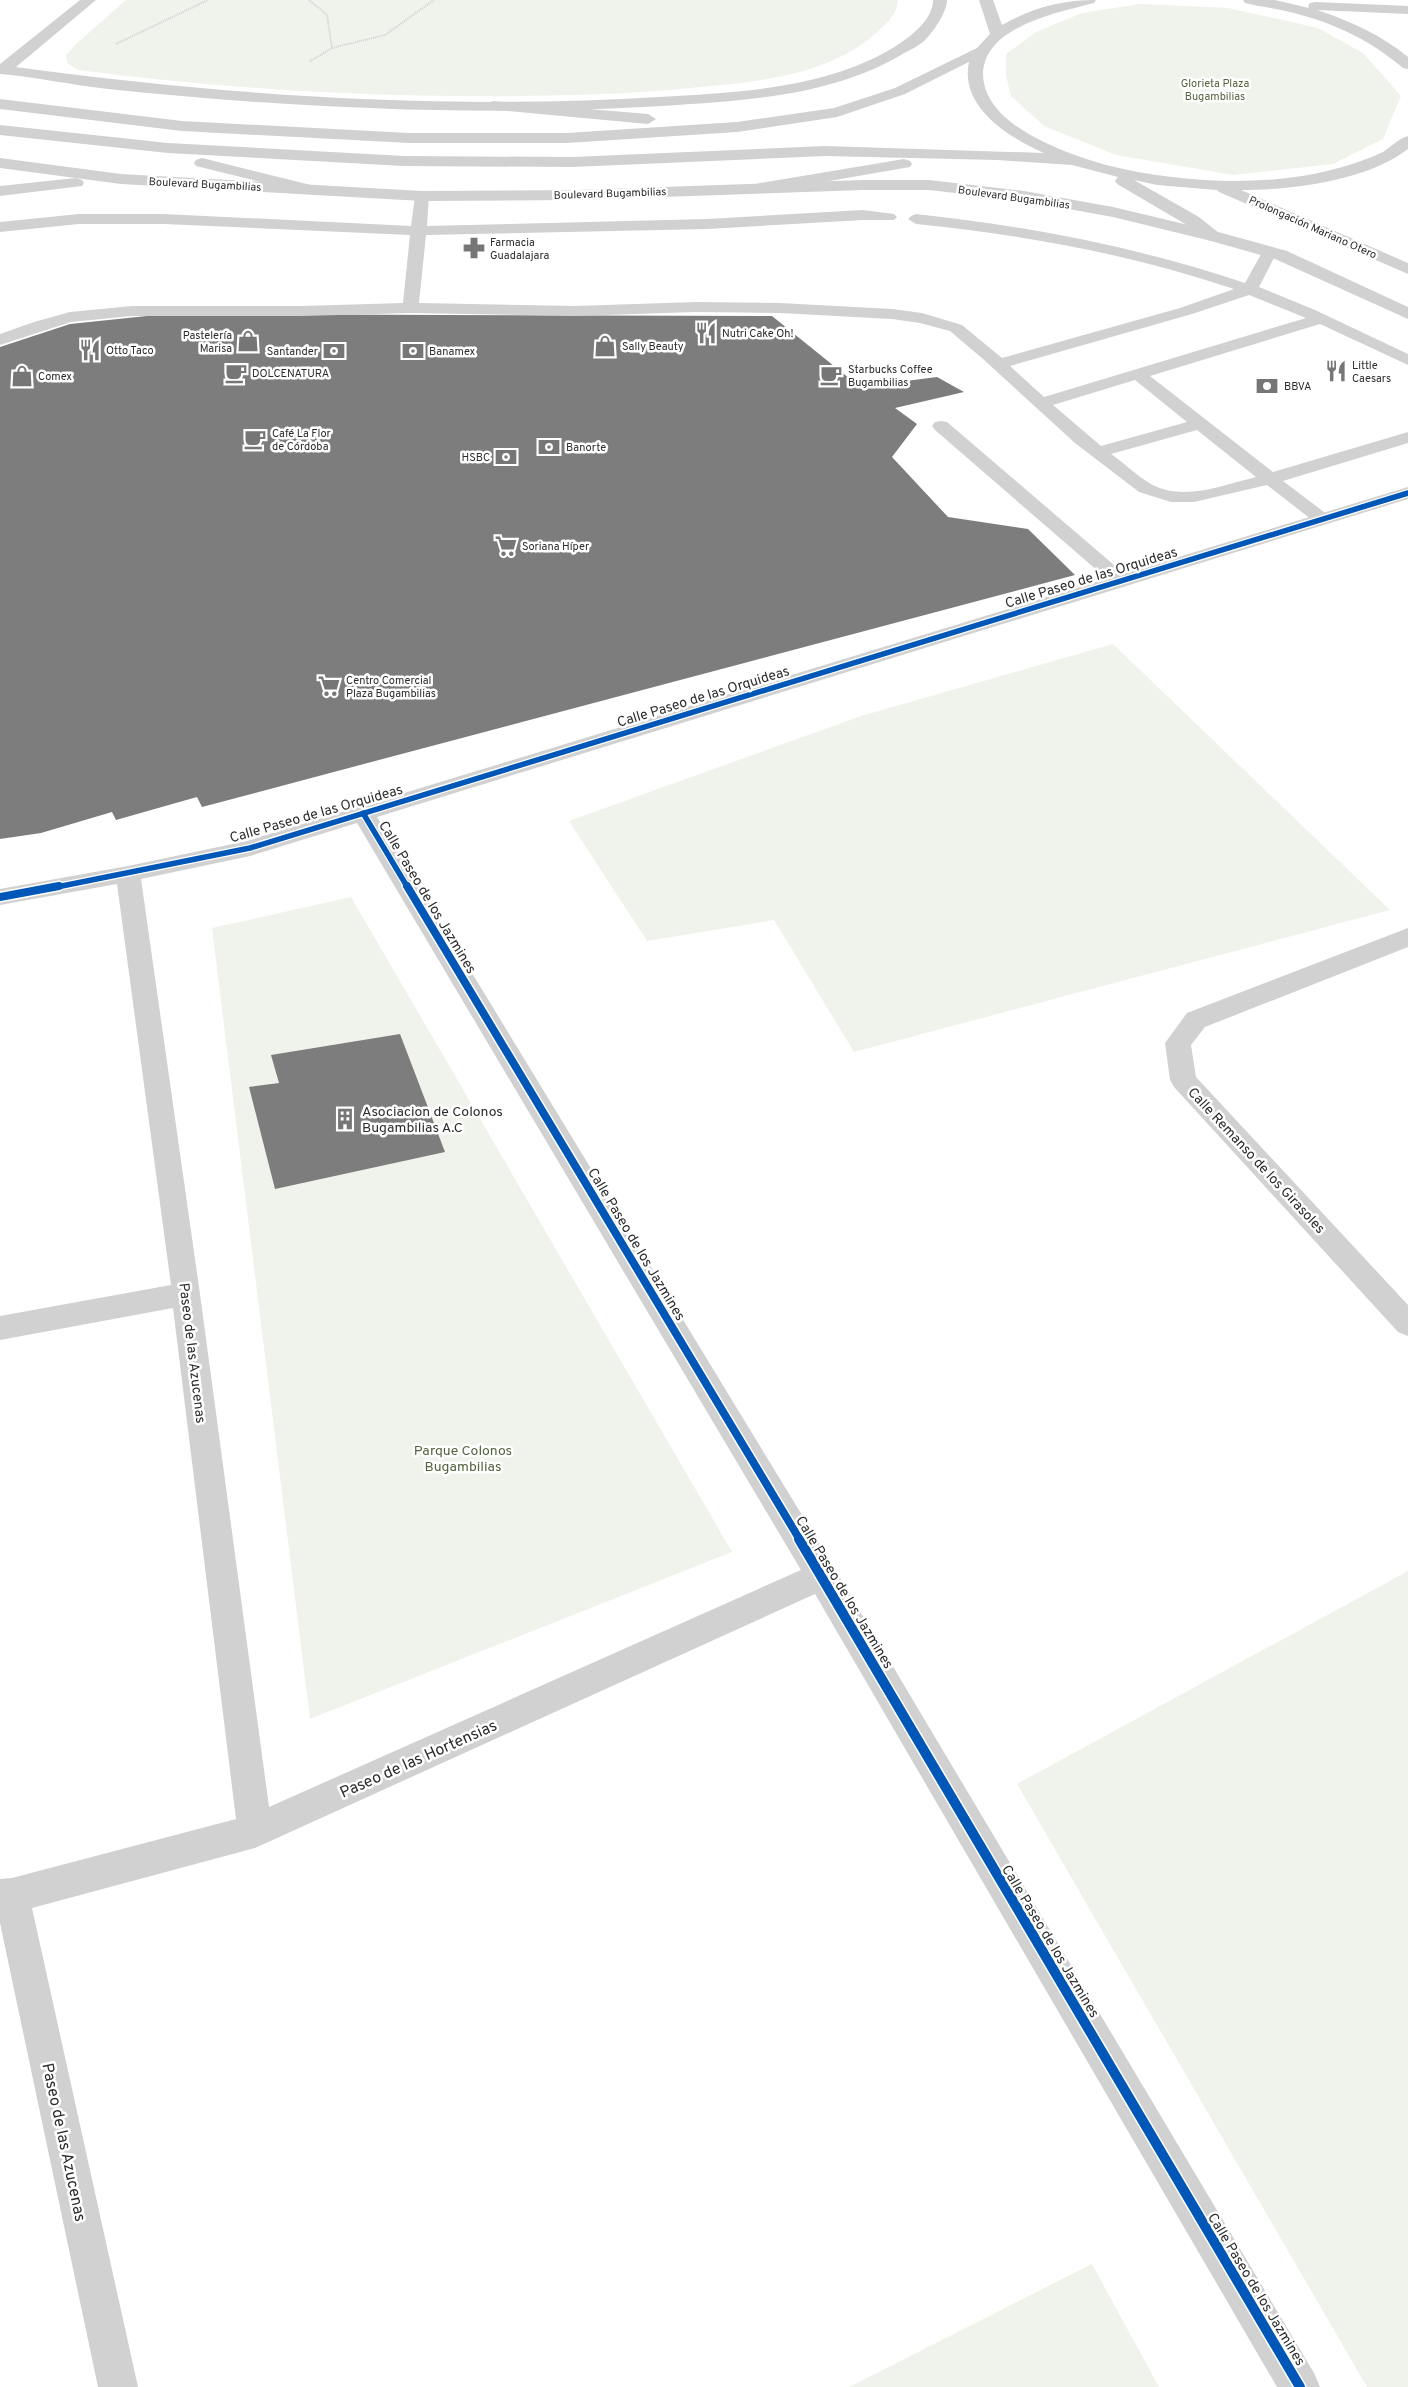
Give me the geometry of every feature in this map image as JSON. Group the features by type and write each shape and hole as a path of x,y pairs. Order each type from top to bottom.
{"street":[{"path":"2,69 89,0"},
{"path":"2,69 107,84 311,101 494,106 619,104 715,98 811,85 877,64 919,38 940,8 940,0"},
{"path":"986,0 998,34"},
{"path":"0,104 182,126 409,138 567,138 737,127 837,112 900,91 981,51 998,34 1023,19 1057,7 1089,0"},
{"path":"1250,0 1322,17 1363,33 1395,52 1408,65"},
{"path":"1277,5 1408,10"},
{"path":"981,51 974,73 979,96 998,120 1031,142 1074,160 1156,180 1217,186 1281,184 1338,174 1384,158 1408,141"},
{"path":"494,106 737,127"},
{"path":"0,130 168,148 404,161 572,162 825,151 947,153 1074,160"},
{"path":"120,143 312,190"},
{"path":"760,188 894,167 947,153"},
{"name":"Boulevard Bugambilias","path":"0,163 121,179 422,196 574,195 863,185 939,186 1024,196 1113,212 1216,237"},
{"path":"1097,167 1169,207 1216,237 1281,255 1408,314"},
{"path":"0,191 121,179"},
{"name":"Prolongación Mariano Otero","path":"1217,186 1332,234 1408,269"},
{"name":"Calle Paseo de las Orquideas","path":"0,897 128,874 250,848 1408,493"},
{"name":"Calle Paseo de los Jazmines","path":"363,813 822,1576 1300,2387"},
{"name":"Paseo de las Azucenas","path":"128,874 186,1294 255,1831"},
{"name":"Calle Remanso de los Girasoles","path":"1408,937 1196,1020 1178,1043 1183,1080 1408,1324"},
{"path":"0,1328 186,1294"},
{"name":"Paseo de las Hortensias","path":"6,1897 255,1831 822,1576"},
{"name":"Paseo de las Azucenas","path":"6,1897 118,2387"}],"lane":[{"path":"411,308 417,230 422,196"},
{"path":"0,227 79,219 164,219 417,230 708,224 863,215 889,217"},
{"path":"916,219 1049,235 1197,272 1250,290 1321,319 1408,360"},
{"path":"998,364 1250,290 1269,252"},
{"path":"0,340 40,325 70,317 142,311 302,312 411,308 575,311 733,308 892,314 922,318 956,328 1097,452 1145,488 1171,497 1203,495 1270,479 1408,437"},
{"path":"1041,403 1321,319"},
{"path":"1137,374 1322,519"},
{"path":"1097,452 1200,424"},
{"path":"940,426 1121,581"}],"path":[{"path":"50,76 208,0"},
{"path":"309,0 327,15 332,48"},
{"path":"253,96 332,48 385,35 434,0"}],"green space":[{"path":"126,0 898,0 896,10 887,23 855,49 832,61 808,70 782,76 730,84 640,92 466,96 355,94 244,87 78,70 67,63 66,55 76,44"},
{"name":"Glorieta Plaza Bugambilias","path":"1140,4 1228,8 1318,28 1363,53 1401,96 1383,139 1333,164 1233,175 1116,155 1044,126 1011,96 1006,76 1006,54 1036,32 1082,13"},
{"path":"1113,644 1390,910 854,1052 774,920 647,941 569,821 861,716"},
{"name":"Parque Colonos Bugambilias","path":"351,897 732,1552 310,1719 212,928"},
{"path":"1408,1571 1408,2387 1367,2387 1017,1784"},
{"path":"1092,2264 1159,2387 849,2387"}],"building":[{"name":"Centro Comercial Plaza Bugambilias","path":"166,314 772,316 860,387 937,377 964,392 895,408 917,424 892,457 948,517 1028,529 1075,575 202,807 197,797 116,820 112,812 41,833 0,839 0,347 70,324"},
{"name":"Asociacion de Colonos Bugambilias A.C","path":"400,1034 445,1152 275,1189 249,1087 279,1083 271,1055"}],"cycle path":[{"path":"0,897 128,874 250,848 1408,493"},
{"path":"363,813 822,1576 1300,2387"}],"place":[{"name":"Farmacia Guadalajara","path":"474,248"},
{"name":"Nutri Cake Oh!","path":"706,333"},
{"name":"Pastelería Marisa","path":"248,341"},
{"name":"Sally Beauty","path":"605,346"},
{"name":"Otto Taco","path":"90,350"},
{"name":"Santander","path":"334,351"},
{"name":"Banamex","path":"413,351"},
{"name":"Little Caesars","path":"1336,371"},
{"name":"DOLCENATURA","path":"236,373"},
{"name":"Starbucks Coffee Bugambilias","path":"831,375"},
{"name":"Comex","path":"22,376"},
{"name":"BBVA","path":"1267,386"},
{"name":"Café La Flor de Córdoba","path":"255,439"},
{"name":"Banorte","path":"549,447"},
{"name":"HSBC","path":"506,457"},
{"name":"Soriana Híper","path":"506,546"},
{"name":"Centro Comercial Plaza Bugambilias","path":"329,686"},
{"name":"Asociacion de Colonos Bugambilias A.C","path":"345,1119"}]}
